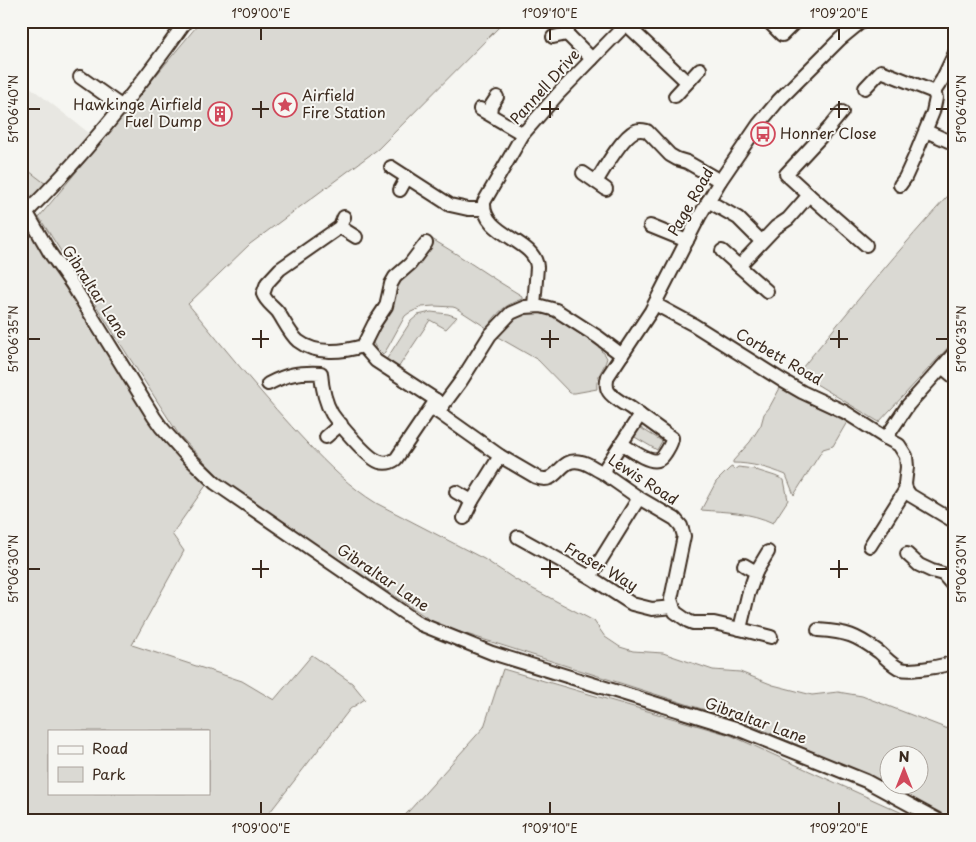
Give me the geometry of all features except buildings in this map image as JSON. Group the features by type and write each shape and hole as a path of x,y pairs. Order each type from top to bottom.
{"street":[{"path":"24,216 80,156 186,21"},
{"path":"567,34 570,21"},
{"path":"768,21 782,35 796,21"},
{"name":"Page Road","path":"622,444 649,460 658,460 663,457 672,438 614,398 607,388 608,376 646,320 720,181 759,124 777,102 840,39 862,21"},
{"path":"628,23 687,82"},
{"name":"Pannell Drive","path":"483,209 484,202 523,134 592,58 628,23"},
{"path":"553,37 567,34"},
{"path":"567,34 592,58"},
{"path":"934,92 955,53"},
{"path":"675,96 700,69"},
{"path":"865,88 880,71 934,92"},
{"path":"80,77 121,106"},
{"path":"900,185 926,131 935,105 936,98 934,92"},
{"path":"497,97 485,112 523,134"},
{"path":"842,112 786,174 866,245"},
{"path":"583,173 601,185 616,152 631,134 637,130 642,130 647,132 673,157 687,162 720,181"},
{"path":"926,131 955,144"},
{"path":"391,167 450,205 468,209 483,209 487,219 527,250 536,261 537,267 534,306"},
{"path":"400,190 407,177"},
{"path":"739,266 776,227 788,219 809,195"},
{"path":"708,202 738,218 761,242"},
{"name":"Gibraltar Lane","path":"24,216 72,284 154,417 184,453 215,483 420,624 492,653 736,728 866,782 940,821"},
{"path":"356,237 342,222 280,269 267,283 263,294 264,298 298,341 306,346 327,351 363,346 386,306 391,284 395,277 410,264 426,243"},
{"path":"650,226 687,241"},
{"path":"722,251 767,291"},
{"name":"Corbett Road","path":"655,304 694,325 784,382 845,412 900,445 906,456 906,489"},
{"path":"268,384 294,373 327,372 323,389 330,409 340,424 375,460 391,462 396,459 460,381 490,335 511,313 525,307 534,306 556,310 622,355"},
{"name":"Lewis Road","path":"363,346 376,361 438,406 500,456 532,475 548,480 566,464 574,461 586,463 605,473 639,498 679,523 683,531 684,542 671,599 673,607"},
{"path":"886,438 908,405 955,352"},
{"path":"942,367 955,378"},
{"path":"605,473 606,467 640,415"},
{"path":"326,437 340,424"},
{"path":"464,518 472,501 500,456"},
{"path":"870,546 906,489 910,495 955,522"},
{"path":"456,492 472,501"},
{"path":"590,578 639,498"},
{"name":"Fraser Way","path":"518,537 632,604 652,609 673,607"},
{"path":"740,629 756,572 768,552"},
{"path":"907,554 919,565 943,574 955,588"},
{"path":"744,565 756,572"},
{"path":"673,607 675,612 688,622 714,623 771,637"},
{"path":"818,630 841,632 854,636 902,669 929,668 955,662"}],"shaded area":[{"path":"21,80 93,136 46,184 21,165"}],"green space":[{"path":"201,21 505,21 378,149 250,244 188,304 291,426 348,483 376,503 484,559 516,580 594,621 605,637 620,647 633,651 663,653 713,670 740,672 773,685 812,695 838,692 862,696 948,729 955,727 955,821 951,821 903,794 928,794 928,744 878,744 878,780 749,724 438,625 226,484 179,435 39,217"},
{"path":"21,165 46,184 21,209"},
{"path":"955,188 955,340 879,422 798,373 914,233"},
{"path":"25,225 163,441 207,484 172,534 184,551 132,645 242,681 274,700 312,655 352,683 365,699 350,709 263,821 21,821 21,230"},
{"path":"432,239 522,296 522,299 502,310 487,328 453,307 422,307 405,316 383,355 372,341 392,309 396,288 400,279 413,270"},
{"path":"431,312 457,317 446,329 430,320 398,368 386,360 411,321 418,315"},
{"path":"538,312 552,316 603,349 601,351 607,358 598,377 597,389 570,393 538,360 496,336 514,318"},
{"path":"780,388 847,422 833,446 823,449 794,495 786,475 760,466 733,463 761,425 764,414"},
{"path":"639,427 662,441 657,450 633,436"},
{"path":"732,467 734,470 738,467 754,469 784,480 788,500 773,523 747,515 701,510 716,482"},
{"path":"503,669 730,735 920,821 400,821 484,727"}],"place":[{"name":"Airfield Fire Station","path":"285,105"},
{"name":"Hawkinge Airfield Fuel Dump","path":"220,114"},
{"name":"Honner Close","path":"763,134"}]}
